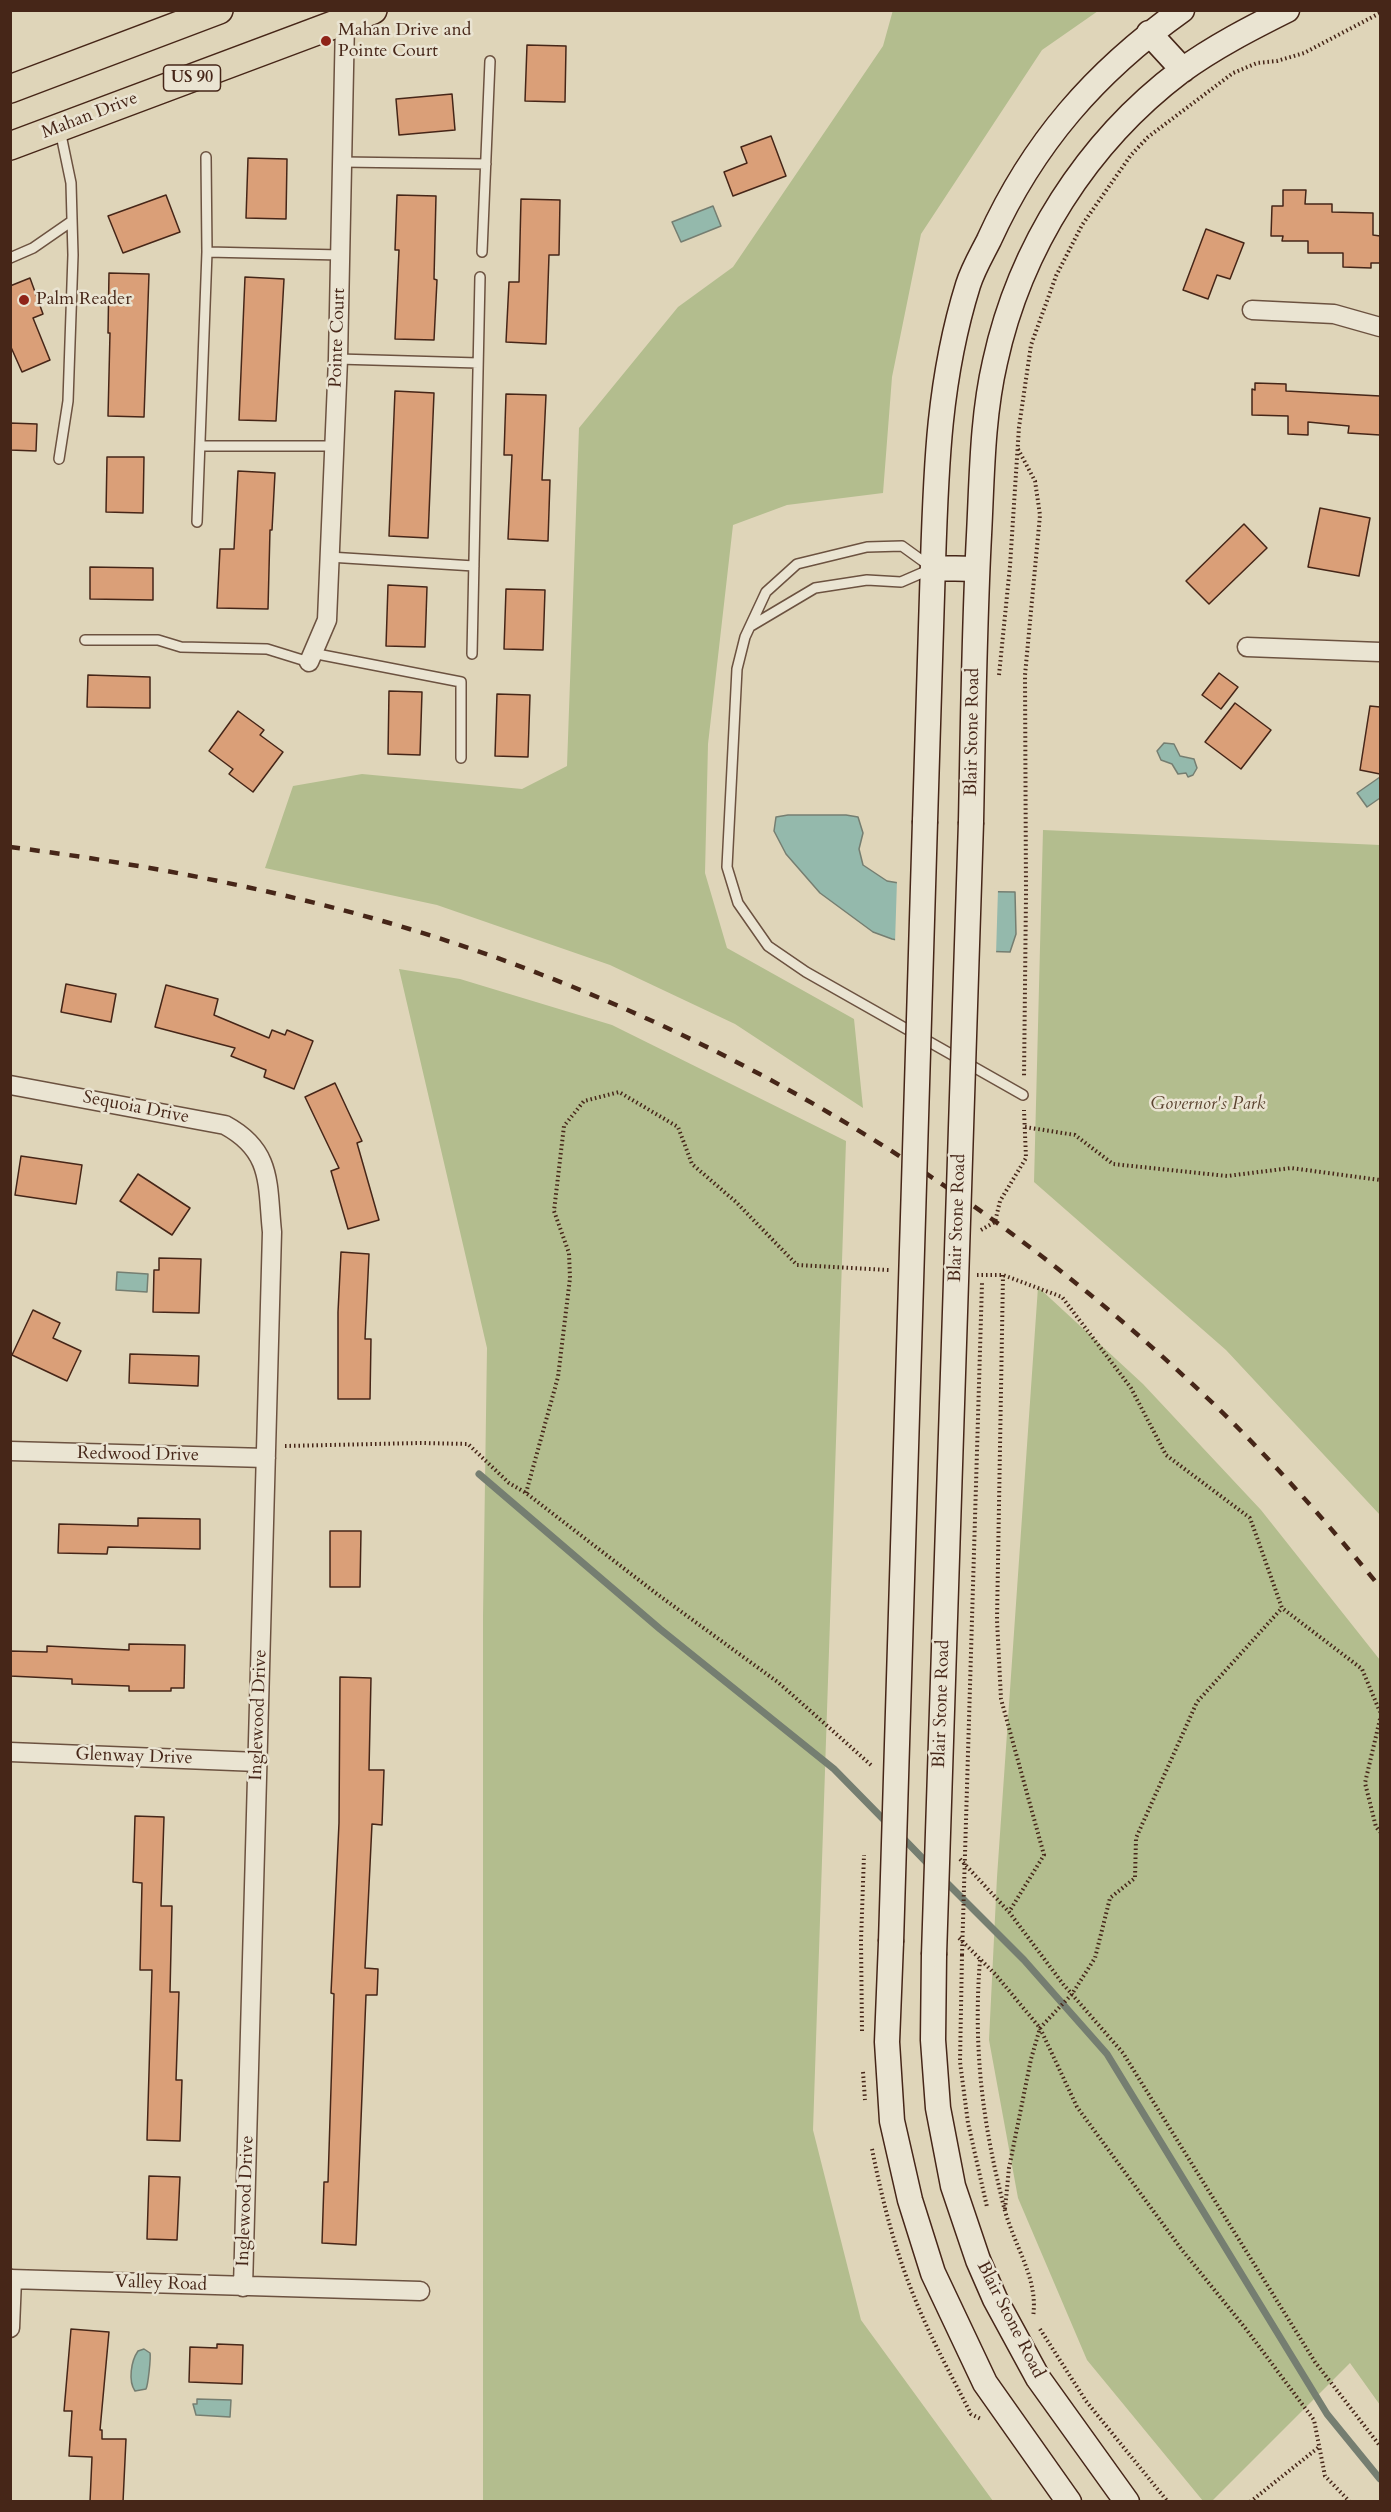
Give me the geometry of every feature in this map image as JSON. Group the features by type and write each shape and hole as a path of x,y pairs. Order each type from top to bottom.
{"main road":[{"path":"10,88 219,10"},
{"name":"Mahan Drive","path":"12,142 59,128 343,16 373,10"},
{"path":"1069,2502 985,2383 933,2273 910,2200 892,2121 887,2042 938,438 949,359 968,283 1002,211 1024,172 1067,113 1094,82 1149,33 1182,10"},
{"name":"Blair Stone Road","path":"1127,2502 1038,2378 995,2299 978,2260 954,2186 938,2108 933,2040 977,570 985,433 994,362 1017,287 1037,242 1073,181 1102,144 1133,113 1183,70 1215,49 1287,10"},
{"path":"1149,33 1183,70"},
{"path":"933,568 977,570"}],"street":[{"name":"Pointe Court","path":"310,657 327,620 341,255 343,16"},
{"path":"1252,310 1334,314 1380,327"},
{"path":"1247,647 1380,652"},
{"name":"Sequoia Drive","path":"10,1085 225,1125 242,1134 254,1147"},
{"name":"Inglewood Drive","path":"243,2287 272,1232 266,1173 254,1147"},
{"name":"Redwood Drive","path":"10,1451 266,1458"},
{"name":"Glenway Drive","path":"10,1752 258,1762"},
{"path":"10,2328 11,2279"},
{"name":"Valley Road","path":"11,2279 420,2291"}],"lane":[{"path":"482,252 490,62"},
{"path":"59,128 71,183 73,255 68,401 59,459"},
{"path":"196,522 207,252 206,157"},
{"path":"342,162 486,164"},
{"path":"10,258 33,248 72,221"},
{"path":"207,252 341,255"},
{"path":"472,654 480,277"},
{"path":"338,359 478,363"},
{"path":"200,446 334,446"},
{"path":"933,568 902,546 867,547 797,564 766,592 745,638 737,669 727,867 738,903 768,946 796,965 1023,1095"},
{"path":"329,557 474,566"},
{"path":"751,626 815,588 867,580 901,582 933,568"},
{"path":"85,640 158,640 181,647 267,649 461,682 461,758"}],"path":[{"path":"999,680 1018,447 1031,345 1044,304 1082,225 1131,155 1171,118 1233,73 1257,63 1277,61 1304,53 1380,13"},
{"path":"974,1233 995,1222 1000,1201 1026,1158 1023,1095 1025,675 1040,514 1035,481 1018,447"},
{"path":"1025,1127 1074,1135 1113,1164 1227,1176 1292,1168 1380,1180"},
{"path":"983,1240 984,1216"},
{"path":"975,1264 975,1275"},
{"path":"982,1264 960,2062 968,2123 989,2213"},
{"path":"1003,1275 997,1620 1001,1699 1044,1855 1009,1912"},
{"path":"1005,2209 1009,2168 1031,2059 1040,2028 1072,1994 1095,1958 1110,1898 1136,1878 1136,1838 1197,1701 1282,1608"},
{"path":"1380,1719 1365,1783 1376,1827 1380,1832"},
{"path":"864,1855 872,1861"},
{"path":"958,1937 996,1975 1040,2028 1077,2107 1182,2250 1246,2329 1314,2420 1325,2476 1350,2502"},
{"path":"980,1960 976,2013 983,2107 1005,2209 1032,2284 1035,2300 1033,2317"},
{"path":"1027,2308 1086,2401 1168,2502"},
{"path":"1250,2502 1319,2447"}],"green space":[{"path":"893,10 1098,11 1042,50 921,234 892,377 883,493 787,505 733,525 708,744 705,873 727,948 854,1019 863,1108 735,1024 610,965 437,905 265,868 293,786 362,774 522,789 567,766 579,428 678,307 733,267 883,46"},
{"name":"Governor's Park","path":"1043,830 1380,845 1380,1515 1226,1350 1034,1182"},
{"path":"399,969 460,979 612,1025 846,1141 813,2130 861,2320 993,2501 483,2501 483,1616 487,1348"},
{"path":"1038,1287 1143,1384 1261,1510 1380,1660 1380,2405 1350,2363 1212,2501 1203,2501 1087,2360 1018,2198 989,2040 997,1877"}],"water":[{"path":"713,206 721,226 681,242 672,222"},
{"path":"1164,743 1174,744 1180,756 1194,759 1197,768 1193,775 1188,777 1186,773 1178,774 1172,764 1161,760 1157,751"},
{"path":"1380,777 1380,798 1367,807 1357,793"},
{"path":"788,815 858,817 863,833 859,849 863,865 887,881 946,891 1015,892 1016,934 1010,952 945,950 892,939 873,932 820,893 786,854 774,831 776,817"},
{"path":"117,1272 148,1274 147,1292 116,1290"},
{"path":"144,2349 150,2353 147,2387 135,2391 131,2377 132,2365 138,2351"},
{"path":"197,2399 231,2400 230,2417 196,2415 193,2404 197,2404"}],"pier":[{"path":"897,880 946,888 998,889 996,955 944,953 895,943"}],"building":[{"path":"527,45 566,46 565,102 525,101"},
{"path":"452,94 455,130 399,135 396,99"},
{"path":"771,136 786,176 733,196 724,172 747,163 741,147"},
{"path":"248,158 287,159 286,219 246,218"},
{"path":"1283,190 1306,190 1305,204 1332,204 1332,212 1373,213 1373,235 1380,236 1380,263 1371,263 1371,268 1343,267 1343,253 1308,253 1308,241 1282,241 1283,236 1271,236 1272,206 1283,206"},
{"path":"166,195 180,232 123,253 108,216"},
{"path":"397,195 436,196 434,279 437,280 434,340 395,339 399,250 395,250"},
{"path":"521,199 560,200 559,255 549,255 546,344 506,342 509,282 519,282"},
{"path":"1206,229 1244,243 1230,279 1217,275 1208,299 1183,290"},
{"path":"109,273 149,274 144,417 108,416"},
{"path":"245,277 284,279 276,421 239,420"},
{"path":"30,278 43,314 33,318 50,360 22,372 10,345 10,286"},
{"path":"1255,383 1286,384 1286,391 1380,396 1380,435 1348,433 1349,426 1308,422 1308,435 1288,434 1288,416 1252,415 1252,389 1255,390"},
{"path":"395,391 434,393 428,538 389,536"},
{"path":"506,394 546,395 542,480 550,480 548,541 508,539 512,455 504,455"},
{"path":"10,423 37,424 36,451 10,450"},
{"path":"107,457 144,457 143,513 106,512"},
{"path":"238,471 275,473 272,530 270,530 268,609 217,608 220,549 234,549"},
{"path":"1320,508 1370,518 1359,576 1308,567"},
{"path":"1244,524 1267,548 1209,604 1186,581"},
{"path":"90,567 153,568 153,600 90,599"},
{"path":"388,585 427,587 425,647 386,646"},
{"path":"506,589 545,590 543,650 504,649"},
{"path":"1219,673 1238,687 1221,709 1202,695"},
{"path":"88,675 150,677 150,708 87,707"},
{"path":"389,691 422,692 420,755 388,754"},
{"path":"497,694 530,695 528,757 495,756"},
{"path":"1235,703 1271,730 1241,769 1205,742"},
{"path":"1370,706 1380,707 1380,774 1360,770"},
{"path":"238,711 264,730 260,735 283,752 253,792 229,774 233,769 209,751"},
{"path":"66,984 116,994 111,1022 61,1012"},
{"path":"166,985 218,999 214,1015 269,1038 272,1030 285,1035 287,1030 313,1041 294,1089 264,1077 266,1070 231,1056 235,1048 155,1027"},
{"path":"335,1083 362,1141 357,1143 379,1220 348,1229 331,1171 339,1168 305,1097"},
{"path":"21,1156 82,1165 76,1204 15,1195"},
{"path":"138,1174 190,1208 172,1235 120,1201"},
{"path":"341,1252 369,1254 365,1339 371,1339 370,1399 338,1399"},
{"path":"159,1258 201,1259 199,1313 153,1312 154,1270 159,1270"},
{"path":"33,1310 60,1323 53,1338 81,1351 67,1381 12,1355"},
{"path":"130,1354 199,1356 198,1386 129,1383"},
{"path":"138,1518 200,1519 200,1549 108,1547 107,1554 58,1553 59,1524 138,1526"},
{"path":"330,1531 361,1531 360,1587 330,1587"},
{"path":"129,1644 185,1645 184,1688 171,1688 171,1691 129,1691 129,1686 72,1684 72,1679 10,1676 10,1651 47,1652 47,1646 129,1650"},
{"path":"340,1677 371,1678 369,1770 384,1770 382,1825 372,1824 365,1968 378,1969 377,1995 366,1995 356,2245 322,2243 324,2182 328,2182 334,1994 331,1993 339,1823"},
{"path":"135,1816 164,1817 161,1906 172,1906 170,1992 179,1992 176,2080 182,2080 180,2141 147,2140 152,1970 140,1970 142,1883 133,1882"},
{"path":"149,2176 180,2177 177,2240 147,2239"},
{"path":"71,2329 109,2332 100,2430 102,2430 102,2439 126,2439 123,2502 90,2502 92,2457 69,2456 72,2411 64,2411"},
{"path":"217,2344 243,2345 242,2384 189,2382 190,2347 217,2348"}],"waterway":[{"path":"479,1474 660,1629 834,1769 887,1823"},
{"path":"900,1835 930,1866"},
{"path":"942,1878 1024,1960 1107,2054 1327,2414 1380,2479"}],"railway":[{"path":"10,847 78,856 213,880 280,894 411,930 540,974 631,1012 720,1054 807,1100 891,1151 973,1205 1052,1264 1128,1326 1249,1439 1380,1587"}],"place":[{"name":"Mahan Drive and Pointe Court","path":"326,41"},
{"name":"Palm Reader","path":"24,300"}]}
